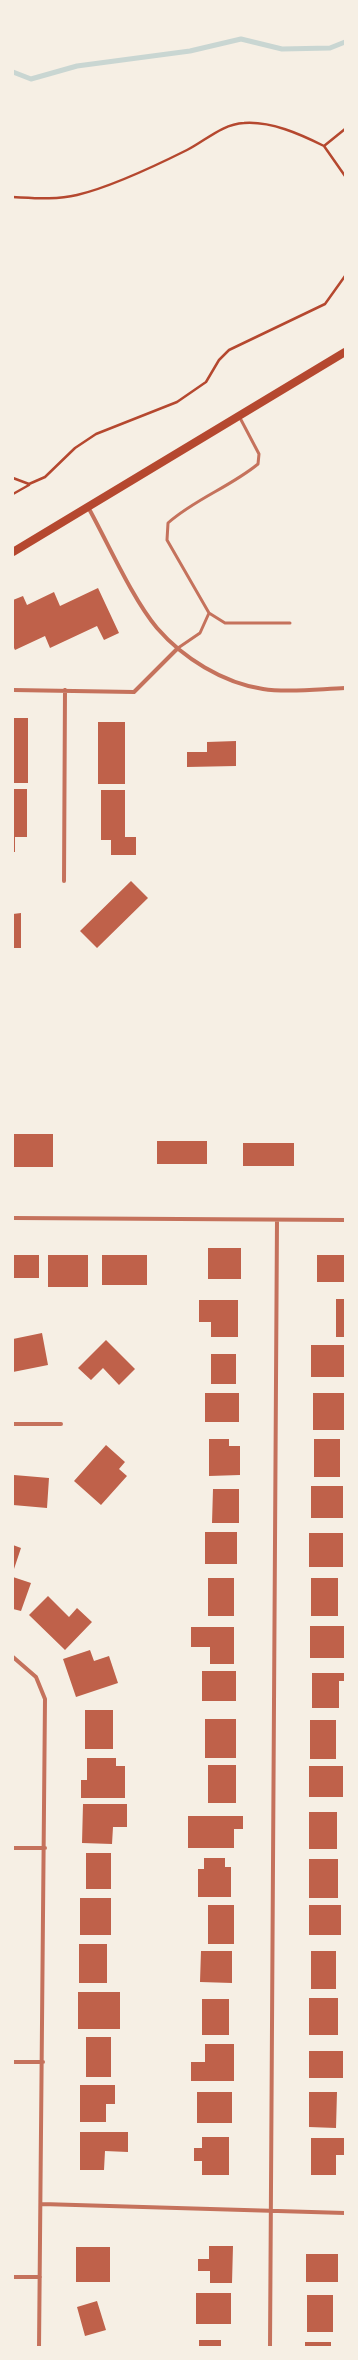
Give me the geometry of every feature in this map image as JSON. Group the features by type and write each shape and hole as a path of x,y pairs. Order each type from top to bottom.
{"main road":[{"path":"13,552 345,352"}],"street":[{"path":"88,506 136,594 156,627 177,649 216,674 240,683 264,689 345,688"},
{"path":"13,690 134,692 177,649"},
{"path":"64,881 65,690"},
{"path":"13,1218 345,1220"},
{"path":"270,2347 277,1220"},
{"path":"13,1424 61,1424"},
{"path":"13,1657 36,1677 45,1699 42,2204 39,2347"},
{"path":"13,1848 45,1848"},
{"path":"13,2062 43,2062"},
{"path":"42,2204 345,2213"},
{"path":"13,2277 40,2277"}],"lane":[{"path":"239,416 259,454 258,464 247,473 178,514 168,523 167,540 209,613 225,623 290,623"},
{"path":"177,649 200,633 209,613"}],"path":[{"path":"13,197 59,198 94,189 188,150 217,131 241,123 259,122 306,137 324,146 345,176"},
{"path":"324,146 345,129"},
{"path":"13,494 29,484 45,477 75,448 96,434 162,409 183,398 206,382 219,360 229,350 325,304 345,276"},
{"path":"13,478 29,484"}],"building":[{"path":"98,588 119,633 104,640 97,626 50,648 45,636 15,650 13,646 13,600 23,596 27,605 54,592 60,606"},
{"path":"13,718 28,718 28,783 13,783"},
{"path":"98,722 125,722 125,784 98,784"},
{"path":"236,741 236,766 187,767 187,752 207,752 207,742"},
{"path":"13,789 27,789 27,837 15,837 15,852 13,852"},
{"path":"101,790 125,790 125,837 136,837 136,855 111,855 111,840 101,840"},
{"path":"131,881 148,898 97,948 80,931"},
{"path":"21,913 21,948 13,948 13,914"},
{"path":"13,1134 53,1134 53,1167 13,1167"},
{"path":"157,1141 207,1141 207,1164 157,1164"},
{"path":"243,1143 294,1143 294,1166 243,1166"},
{"path":"208,1248 241,1248 241,1279 208,1279"},
{"path":"13,1255 39,1255 39,1278 13,1278"},
{"path":"48,1255 88,1255 88,1287 48,1287"},
{"path":"102,1255 147,1255 147,1285 102,1285"},
{"path":"317,1255 345,1255 345,1282 317,1282"},
{"path":"336,1299 345,1299 345,1337 336,1337"},
{"path":"199,1300 238,1300 238,1337 211,1337 211,1322 199,1322"},
{"path":"42,1333 48,1365 13,1372 13,1339"},
{"path":"106,1340 135,1369 119,1385 103,1368 91,1380 78,1368"},
{"path":"311,1345 345,1345 345,1377 311,1377"},
{"path":"211,1354 236,1354 236,1384 211,1384"},
{"path":"205,1393 239,1393 239,1422 205,1422"},
{"path":"313,1393 345,1393 345,1430 313,1430"},
{"path":"209,1439 229,1439 229,1446 240,1446 240,1475 209,1476"},
{"path":"314,1439 340,1439 340,1477 314,1477"},
{"path":"106,1445 125,1462 119,1469 127,1476 101,1505 74,1481"},
{"path":"14,1475 49,1478 47,1508 13,1505"},
{"path":"311,1486 343,1486 343,1518 311,1518"},
{"path":"213,1489 239,1489 239,1523 212,1523"},
{"path":"205,1532 237,1532 237,1564 205,1564"},
{"path":"309,1533 343,1533 343,1567 309,1567"},
{"path":"13,1545 21,1548 13,1572"},
{"path":"13,1577 31,1583 21,1611 13,1609"},
{"path":"208,1578 234,1578 234,1616 208,1616"},
{"path":"311,1578 338,1578 338,1616 311,1616"},
{"path":"48,1596 69,1617 77,1608 92,1622 65,1650 29,1615"},
{"path":"310,1626 344,1626 344,1658 310,1658"},
{"path":"191,1627 234,1627 234,1664 210,1664 210,1647 191,1647"},
{"path":"90,1650 94,1661 109,1656 118,1683 76,1697 63,1659"},
{"path":"202,1671 236,1671 236,1701 202,1701"},
{"path":"312,1673 345,1673 345,1681 339,1681 339,1708 312,1708"},
{"path":"85,1710 113,1710 113,1749 85,1749"},
{"path":"205,1719 236,1719 236,1758 205,1758"},
{"path":"310,1720 336,1720 336,1759 310,1759"},
{"path":"87,1758 116,1758 116,1766 125,1766 125,1798 81,1798 81,1780 87,1780"},
{"path":"208,1765 236,1765 236,1803 208,1803"},
{"path":"309,1766 343,1766 343,1797 309,1797"},
{"path":"83,1804 127,1804 127,1827 113,1827 112,1844 82,1843"},
{"path":"309,1812 337,1812 337,1849 309,1849"},
{"path":"188,1816 243,1816 243,1829 234,1829 234,1848 188,1848"},
{"path":"86,1853 111,1853 111,1889 86,1889"},
{"path":"204,1858 225,1858 225,1867 231,1867 231,1897 198,1897 198,1869 204,1869"},
{"path":"309,1859 338,1859 338,1898 309,1898"},
{"path":"80,1898 111,1898 111,1935 80,1935"},
{"path":"208,1905 234,1905 234,1944 208,1944"},
{"path":"309,1905 341,1905 341,1935 309,1935"},
{"path":"79,1944 107,1944 107,1983 79,1983"},
{"path":"201,1951 232,1951 232,1983 200,1982"},
{"path":"311,1951 336,1951 336,1989 311,1989"},
{"path":"78,1992 120,1992 120,2029 78,2029"},
{"path":"309,1998 338,1998 338,2035 309,2035"},
{"path":"202,1999 229,1999 229,2035 202,2035"},
{"path":"86,2037 111,2037 111,2077 86,2077"},
{"path":"205,2044 234,2044 234,2081 191,2081 191,2062 205,2062"},
{"path":"309,2051 343,2051 343,2078 309,2078"},
{"path":"80,2085 115,2085 115,2104 106,2104 106,2122 80,2122"},
{"path":"197,2092 232,2092 232,2123 197,2123"},
{"path":"309,2092 337,2092 336,2128 309,2127"},
{"path":"80,2132 128,2132 128,2152 105,2151 104,2170 80,2170"},
{"path":"202,2137 229,2137 229,2175 202,2175 202,2161 194,2161 194,2148 202,2148"},
{"path":"311,2138 345,2138 345,2155 336,2155 336,2175 311,2175"},
{"path":"209,2246 233,2246 232,2283 210,2283 210,2271 198,2271 198,2259 209,2259"},
{"path":"76,2247 110,2247 110,2282 76,2282"},
{"path":"306,2254 338,2254 338,2282 306,2282"},
{"path":"196,2293 231,2293 231,2324 196,2324"},
{"path":"307,2295 333,2295 333,2332 307,2332"},
{"path":"97,2301 106,2330 85,2336 77,2307"},
{"path":"199,2340 221,2340 221,2347 199,2347"},
{"path":"305,2342 331,2342 331,2347 305,2347"}],"waterway":[{"path":"13,72 31,79 77,66 190,51 241,39 282,49 330,48 345,42"}]}
